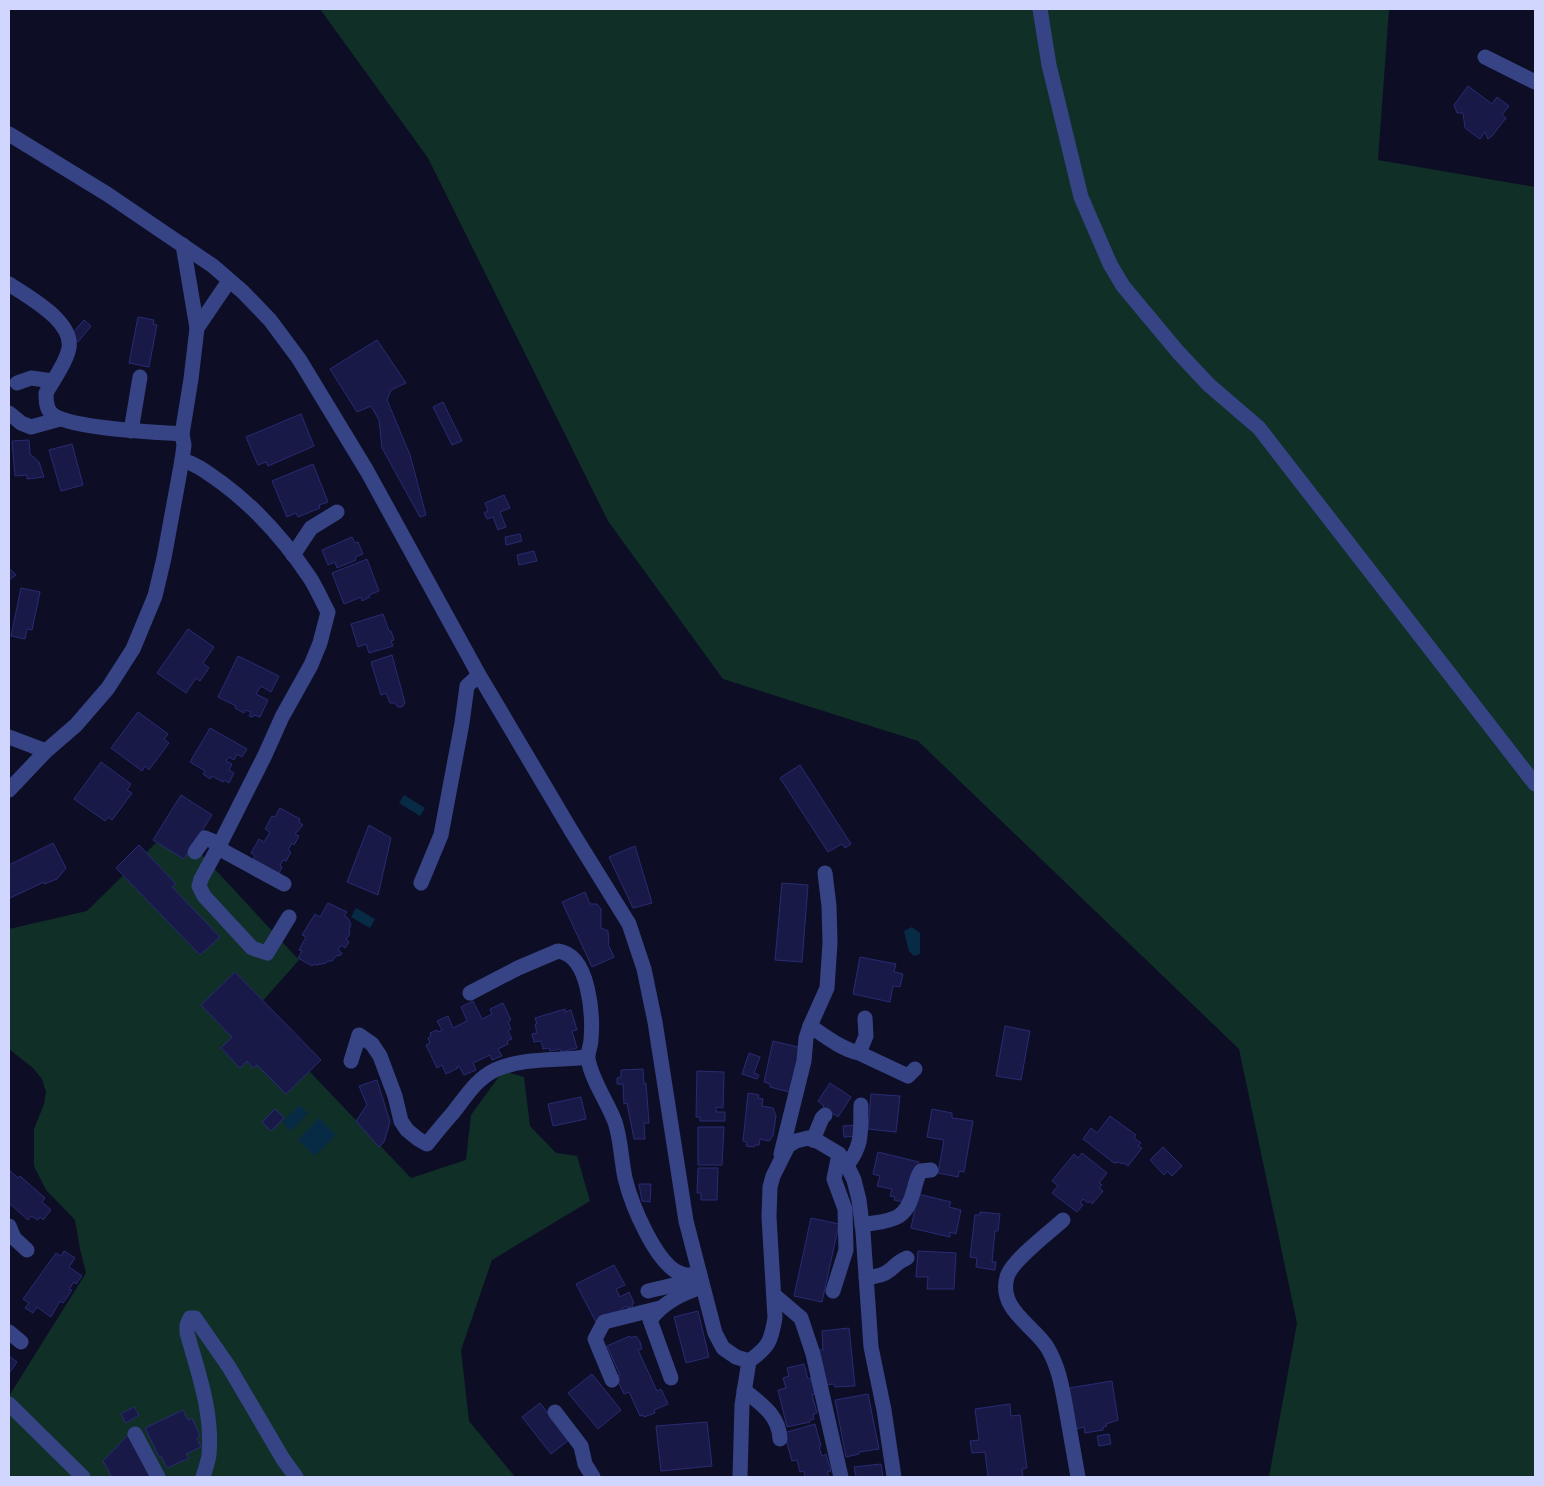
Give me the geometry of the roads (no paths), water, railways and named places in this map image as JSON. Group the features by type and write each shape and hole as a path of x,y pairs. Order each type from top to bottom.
{"street":[{"path":"1040,9 1049,65 1081,197 1110,264 1123,286 1208,385 1259,428 1535,784"},
{"path":"1485,57 1532,79"},
{"path":"9,134 107,194 213,266 243,292 270,320 299,359 366,471 478,675 629,924 644,969 656,1022 686,1221 698,1279 716,1333 724,1348 736,1357 749,1361"},
{"path":"9,790 46,751 82,718 108,688 133,649 145,616 155,596 182,460 184,445 182,434 197,328 183,245"},
{"path":"197,328 229,281"},
{"path":"9,284 60,321 68,333 69,352 46,393 46,400 51,414 60,419 89,425 131,431 182,434"},
{"path":"131,431 140,377"},
{"path":"18,383 31,378 53,381"},
{"path":"9,413 21,423 32,427 60,419"},
{"path":"182,460 193,463 239,496 260,515 311,580 328,612 311,665 282,717 219,846 200,879 200,886 204,896 252,948 267,953 289,917"},
{"path":"293,555 310,528 337,512"},
{"path":"421,883 441,835 467,686 478,675"},
{"path":"9,737 46,751"},
{"path":"195,852 205,838 284,884"},
{"path":"778,1167 804,1061 806,1038 827,988 829,975 829,906 825,873"},
{"path":"470,993 518,968 558,951 571,956 578,964 587,987 591,1018 591,1042 587,1057 628,1155 631,1200 647,1235 658,1253 680,1274 698,1279"},
{"path":"860,1053 866,1036 865,1018"},
{"path":"810,1026 852,1052 860,1053 908,1076 915,1069"},
{"path":"351,1061 359,1035 372,1044 380,1056 395,1096 401,1121 407,1130 418,1140 427,1144 476,1083 495,1070 541,1060 566,1060 587,1057"},
{"path":"833,1291 846,1250 845,1208 834,1179 843,1160 855,1155 860,1139 861,1104"},
{"path":"813,1140 824,1115"},
{"path":"740,1477 740,1438 744,1390 749,1361 763,1352 772,1333 775,1318 768,1202 770,1187 788,1146 808,1138 843,1160 856,1186 862,1225 871,1347 884,1410 894,1477"},
{"path":"862,1225 894,1220 905,1213 911,1202 917,1176 921,1171 931,1170"},
{"path":"1063,1220 1044,1238 1032,1245 1007,1276 1006,1283 1007,1294 1013,1310 1042,1340 1057,1368 1078,1477"},
{"path":"9,1226 14,1238 27,1250"},
{"path":"866,1277 877,1276 889,1271 897,1261 907,1258"},
{"path":"648,1291 698,1279"},
{"path":"671,1378 650,1320 660,1308 682,1294 698,1279"},
{"path":"774,1295 801,1318 813,1354 841,1477"},
{"path":"612,1380 595,1339 604,1322 660,1308"},
{"path":"202,1477 208,1457 210,1433 200,1378 187,1333 187,1325 190,1318 195,1318 204,1329 242,1388 283,1459 296,1477"},
{"path":"9,1332 21,1342"},
{"path":"744,1390 774,1416 780,1430 780,1439"},
{"path":"9,1404 83,1477"},
{"path":"555,1412 581,1446 585,1464 592,1477"},
{"path":"135,1434 158,1477"}],"water":[{"path":"404,795 425,808 420,816 399,803"},
{"path":"356,908 375,919 370,928 351,917"},
{"path":"912,927 920,933 920,954 914,956 909,951 904,931"},
{"path":"299,1105 308,1113 291,1131 282,1122"},
{"path":"319,1118 336,1135 315,1156 298,1140"}]}
